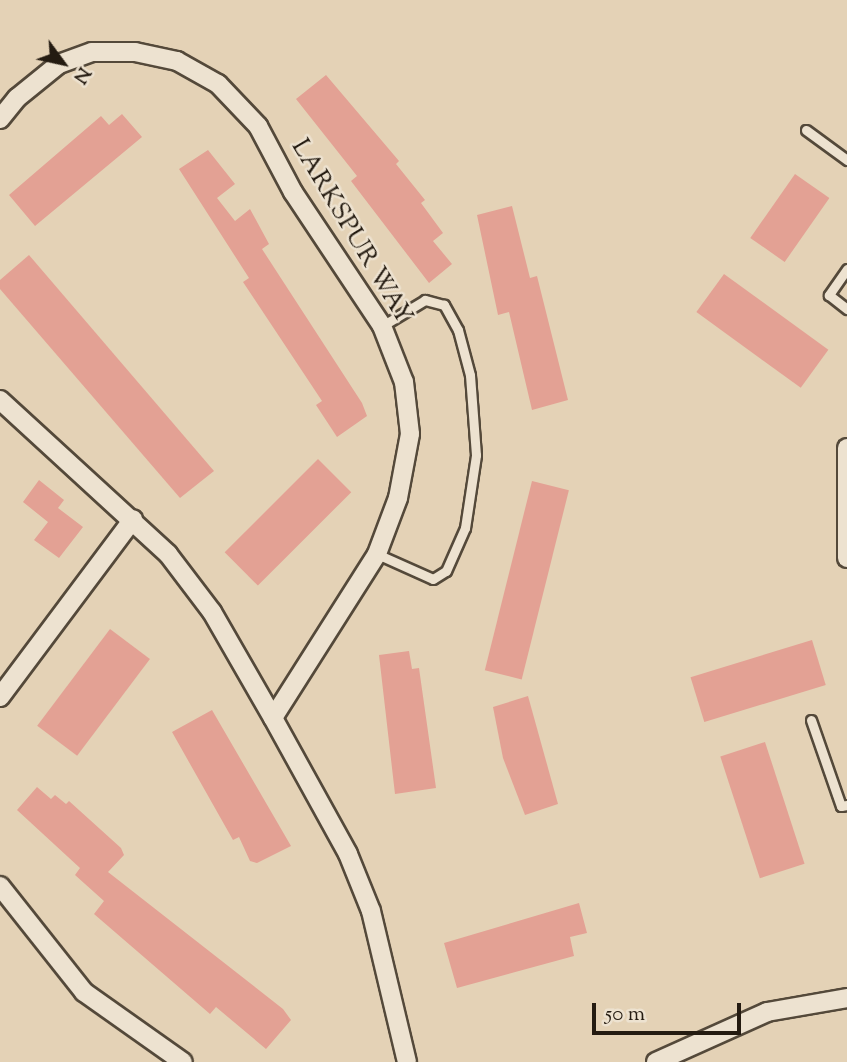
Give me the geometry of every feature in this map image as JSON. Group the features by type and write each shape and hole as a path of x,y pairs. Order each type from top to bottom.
{"street":[{"name":"LARKSPUR WAY","path":"0,119 17,98 59,64 92,52 135,51 177,61 218,83 258,126 293,192 382,326 404,382 410,434 398,498 377,554 273,718"},
{"path":"0,400 168,554 212,612 348,854 371,911 407,1062"},
{"path":"847,448 847,558"},
{"path":"0,697 132,519"},
{"path":"0,886 84,992 183,1062"},
{"path":"656,1062 767,1012 847,998"}],"lane":[{"path":"806,130 847,160"},
{"path":"847,270 829,295 847,309"},
{"path":"377,554 433,579 446,571 465,527 476,455 470,375 458,330 444,305 425,300 382,326"},
{"path":"811,719 841,806 847,805"}],"building":[{"path":"326,75 399,161 396,164 425,200 421,203 443,233 433,241 452,264 429,283 351,181 357,176 296,99"},
{"path":"122,114 142,137 35,226 9,195 101,116 109,125"},
{"path":"208,150 235,184 217,198 235,221 250,209 269,244 262,249 362,403 367,416 337,437 316,405 322,401 243,282 249,278 179,169"},
{"path":"795,174 829,198 785,262 750,238"},
{"path":"512,206 530,278 537,276 568,400 532,410 509,312 498,315 477,215"},
{"path":"29,255 214,471 180,498 0,289 0,280"},
{"path":"724,274 828,350 801,388 696,312"},
{"path":"318,459 351,492 258,586 225,552"},
{"path":"39,480 64,500 58,508 83,527 59,558 34,540 48,522 23,502"},
{"path":"532,481 569,490 522,679 485,670"},
{"path":"110,629 150,659 77,756 37,726"},
{"path":"812,640 826,685 704,722 691,677"},
{"path":"409,651 412,669 419,668 436,788 395,794 379,655"},
{"path":"528,696 558,804 525,815 503,758 493,707"},
{"path":"212,710 291,846 257,863 250,861 239,837 233,840 172,732"},
{"path":"765,742 805,864 760,878 720,757"},
{"path":"37,787 51,799 55,795 66,804 69,801 121,848 124,855 108,872 283,1009 291,1020 266,1049 216,1007 210,1014 94,914 104,901 75,875 80,868 17,810"},
{"path":"579,903 587,933 570,937 574,956 457,988 444,943"}]}
